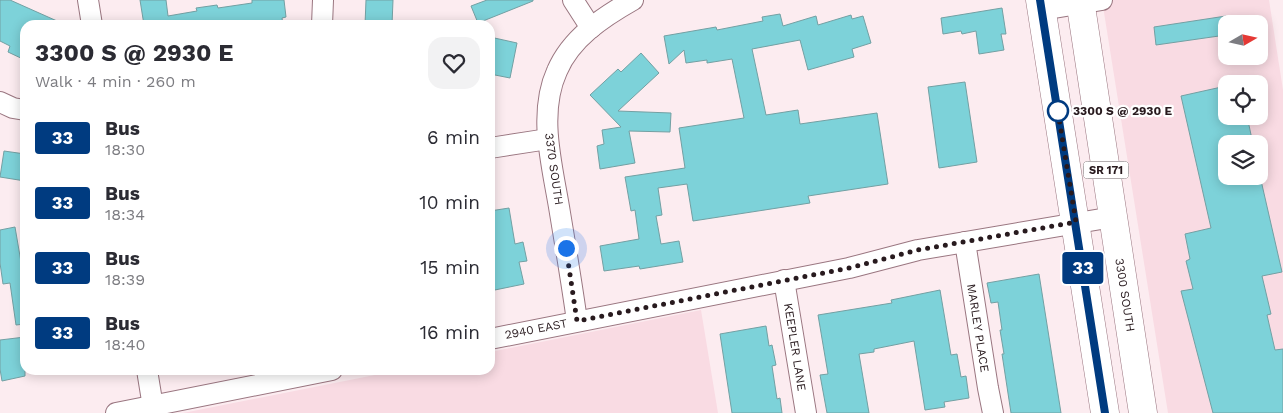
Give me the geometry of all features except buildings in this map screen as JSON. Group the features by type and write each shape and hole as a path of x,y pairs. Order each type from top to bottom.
{"main road":[{"name":"3300 SOUTH","path":"1087,1 1113,217 1143,413"},
{"name":"SR 171","path":"1041,5 1105,413"}],"street":[{"path":"88,0 91,20"},
{"path":"322,20 323,0"},
{"path":"573,0 591,28"},
{"name":"3370 SOUTH","path":"577,321 548,138 548,104 556,71 572,46 591,28 633,0"},
{"path":"1041,5 1087,1"},
{"path":"0,102 20,109"},
{"path":"495,147 548,138"},
{"name":"2940 EAST","path":"495,338 864,265 918,250 1113,217"},
{"name":"MARLEY PLACE","path":"965,242 993,413"},
{"name":"KEEPLER LANE","path":"784,280 806,413"},
{"path":"148,375 153,409"},
{"path":"116,413 153,409 309,375"}],"shaded area":[{"path":"1102,0 1269,0 1283,90 1283,413 1168,413"},
{"path":"701,310 718,413 183,413 375,375 495,375 495,351"}],"bus line":[{"name":"33","path":"1040,0 1105,413"}],"place":[{"name":"3300 S @ 2930 E","path":"1058,111"}],"route":[{"path":"566,248 577,321 864,265 918,250 1076,222 1057,106 1058,111"}]}
